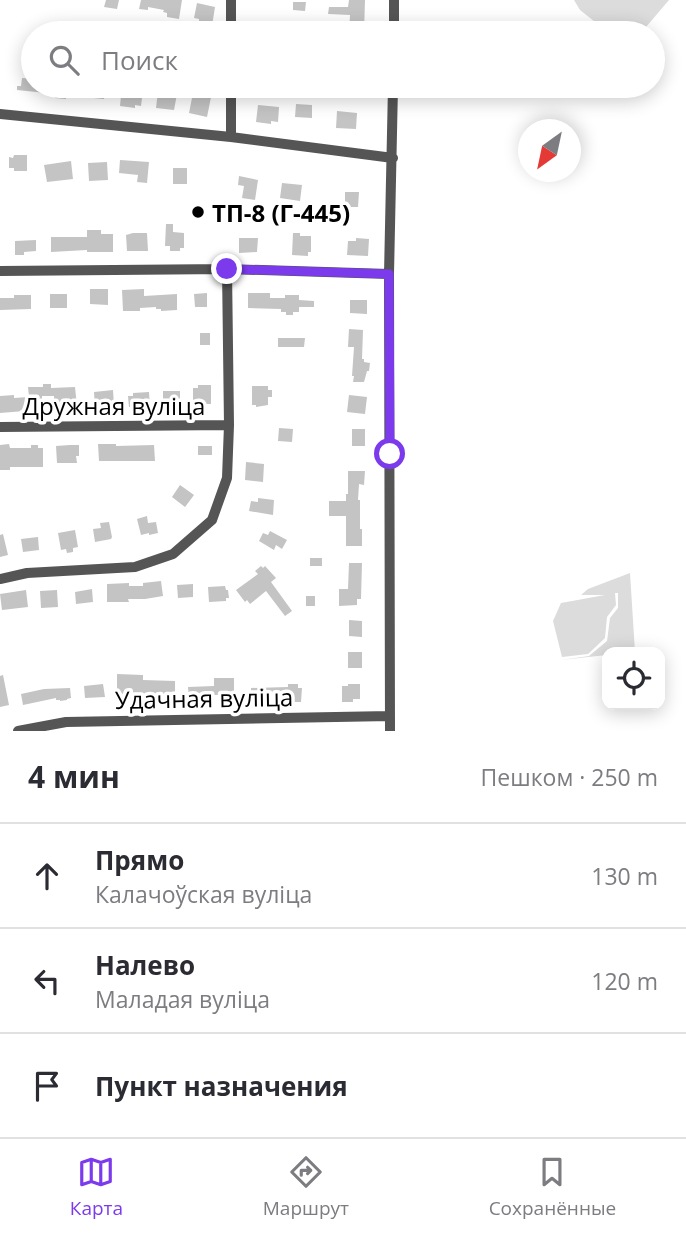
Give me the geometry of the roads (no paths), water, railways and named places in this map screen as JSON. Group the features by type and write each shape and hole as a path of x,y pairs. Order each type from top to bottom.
{"street":[{"path":"231,0 231,21"},
{"path":"394,0 394,21"},
{"path":"231,98 231,136"},
{"path":"390,731 389,274 393,98"},
{"path":"0,114 231,136 393,158"},
{"path":"0,271 227,269 389,274"},
{"path":"0,579 27,573 135,567 173,554 212,520 227,478 227,269"},
{"name":"Дружная вуліца","path":"0,427 229,425"},
{"name":"Удачная вуліца","path":"18,731 66,722 390,716"}],"place":[{"name":"ТП-8 (Г-445)","path":"198,212"}]}
